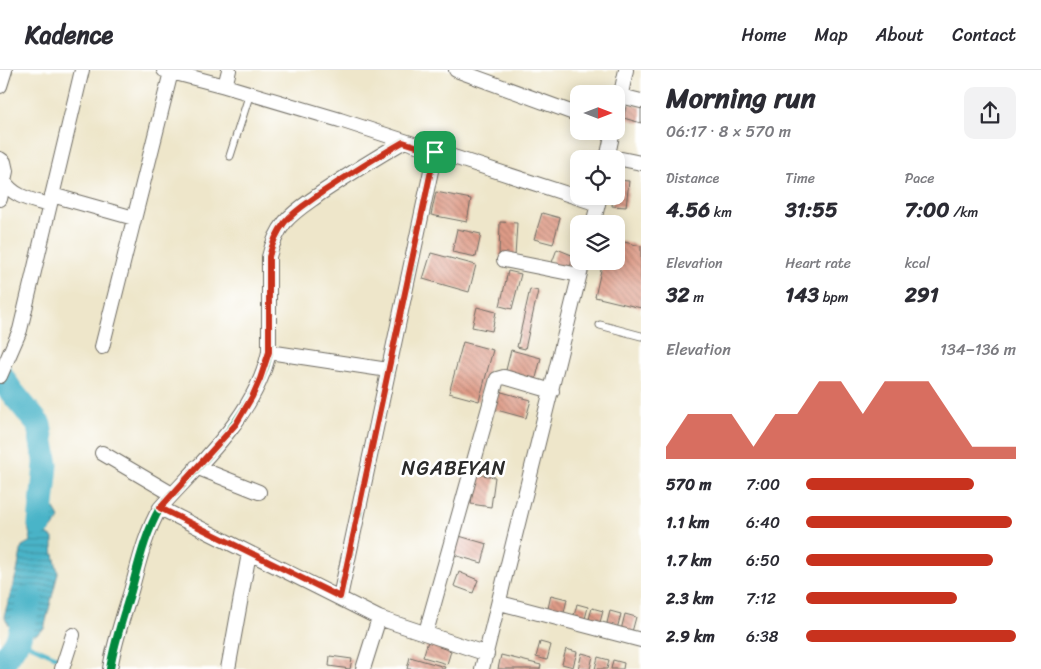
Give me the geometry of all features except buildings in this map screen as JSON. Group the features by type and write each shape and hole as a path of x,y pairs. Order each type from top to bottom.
{"street":[{"path":"0,86 5,70"},
{"path":"0,376 20,330 82,70"},
{"path":"225,86 229,70"},
{"path":"456,70 570,112"},
{"path":"623,85 626,70"},
{"path":"102,347 168,71 250,93 340,120 435,152 570,192"},
{"path":"625,97 641,101"},
{"path":"110,669 122,618 146,536 160,508 236,424 260,379 269,352 269,257 272,244 278,233 285,222 296,211 356,169 403,142"},
{"path":"340,597 435,152"},
{"path":"0,159 4,162 6,171 0,199"},
{"path":"625,161 641,163"},
{"path":"4,181 7,187 16,194 134,218"},
{"path":"504,260 570,267"},
{"path":"482,669 500,603 581,270"},
{"path":"269,352 388,370"},
{"path":"426,632 496,379 504,377 552,391"},
{"path":"102,453 172,494"},
{"path":"196,467 259,492"},
{"path":"160,508 379,618 426,632 487,654"},
{"path":"228,669 249,553"},
{"path":"500,603 641,640"},
{"path":"363,669 379,618"},
{"path":"62,669 73,635"}],"lane":[{"path":"230,156 250,93"},
{"path":"600,324 641,336"}],"water":[{"path":"43,490 60,519 47,534 53,538 53,550 58,573 44,629 35,635 9,625 4,616 17,572 22,546 31,541 28,526"}],"waterway":[{"path":"0,374 11,391 39,425 46,465 40,524"},
{"path":"0,667 18,640 30,598"},
{"path":"18,640 59,658"}],"cycle path":[{"path":"110,669 116,640 146,538 160,508 225,436 240,416 262,375 269,352 269,257 277,234 285,222 302,206 351,173 403,142"},
{"path":"340,597 435,152"}],"district":[{"name":"NGABEYAN","path":"454,468"}],"route":[{"path":"403,142 435,152 340,597 160,508 236,424 260,379 269,352 269,257 272,244 285,222 296,211 356,169 403,142"}]}
